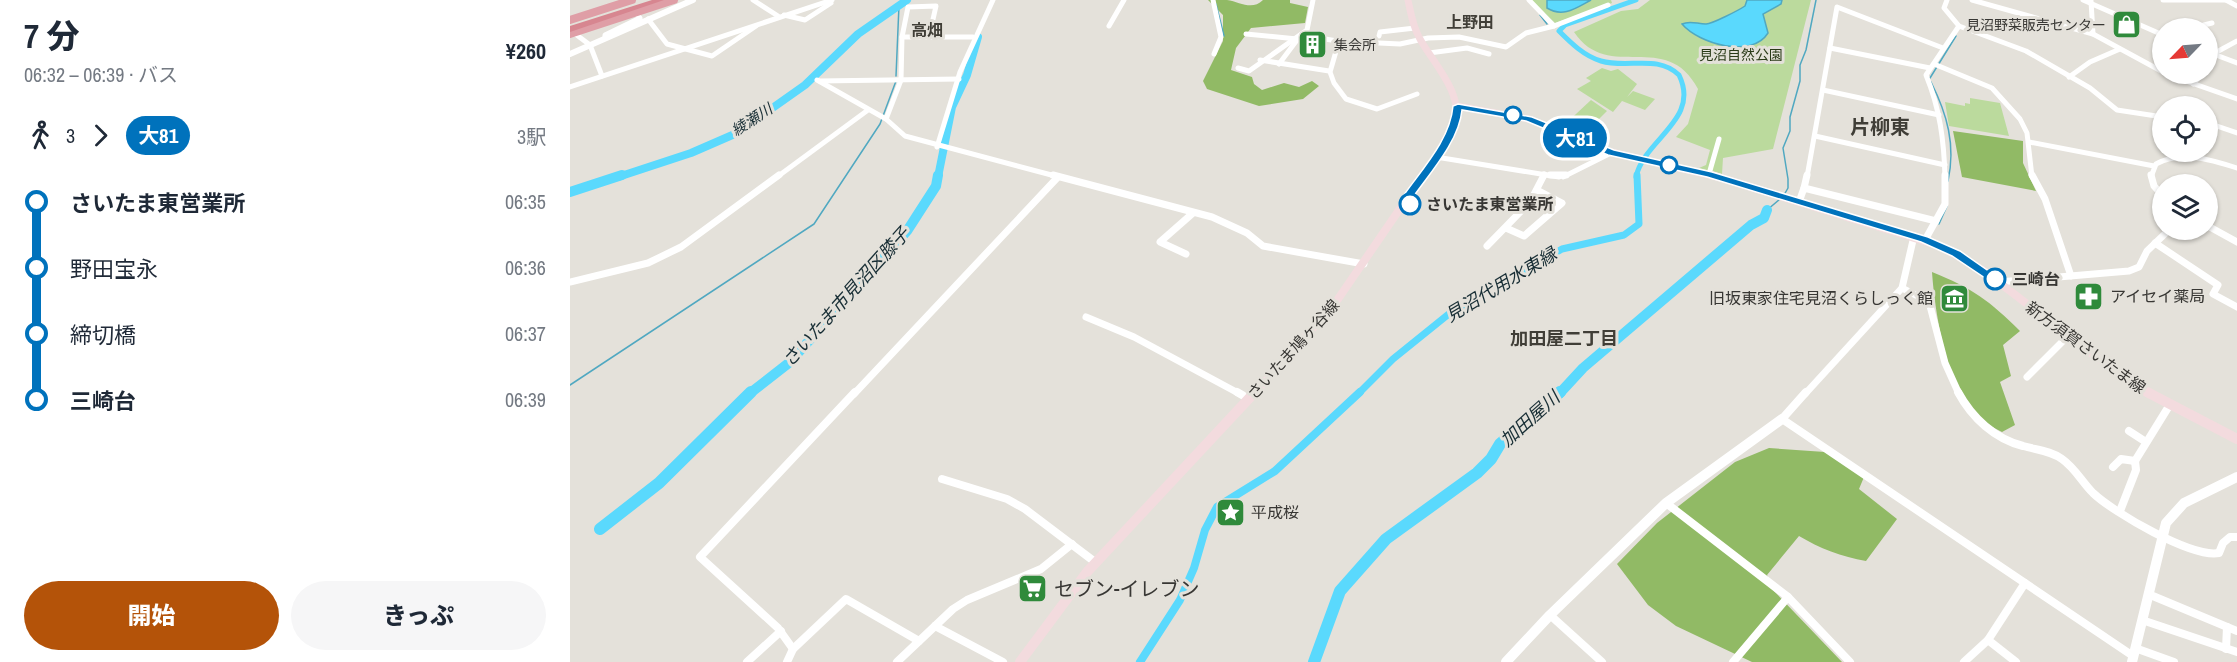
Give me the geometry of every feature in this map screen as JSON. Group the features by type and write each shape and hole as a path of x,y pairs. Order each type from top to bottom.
{"highway":[{"path":"570,20 631,0"},
{"path":"571,30 646,0"},
{"path":"571,30 660,0"},
{"path":"571,30 674,0"}],"main road":[{"path":"1408,0 1420,39 1453,92 1458,106"},
{"name":"新方須賀さいたま線","path":"1458,106 1528,119 1611,153 1709,174 1925,240 1970,262 1999,282 2067,337 2125,379 2169,406 2237,439"},
{"name":"さいたま鳩ヶ谷線","path":"1020,662 1056,608 1095,562 1318,324 1364,264 1436,157 1454,127 1458,106"}],"street":[{"path":"570,54 693,0"},
{"path":"753,0 780,15 805,20 833,0"},
{"path":"570,87 780,15 833,0"},
{"path":"940,147 949,101 959,80 973,37 993,0"},
{"path":"1109,26 1124,0"},
{"path":"1213,0 1221,37 1214,54"},
{"path":"1279,64 1310,22 1313,0"},
{"path":"1528,0 1554,26"},
{"path":"1947,0 1944,8 1959,26 2026,51 2090,88 2117,110 2152,115"},
{"path":"1972,0 2093,34 2152,66"},
{"path":"2083,0 2152,30"},
{"path":"2163,0 2226,0 2237,6"},
{"path":"2091,2 2093,34"},
{"path":"1246,33 1400,44 1420,39 1467,39 1506,47 1526,33 1554,26 1608,5"},
{"path":"884,119 901,80 905,9 912,6 936,6 929,37"},
{"path":"1799,202 1815,136 1837,7 1943,48"},
{"path":"605,38 605,35 640,18 638,16"},
{"path":"648,19 667,44 712,56 766,20"},
{"path":"1925,240 1945,204 1945,165 1939,115 1926,75 1959,26"},
{"path":"1379,36 1380,32 1415,28"},
{"path":"571,30 590,45 602,76"},
{"path":"902,37 973,37"},
{"path":"1238,68 1249,71 1260,60 1299,37"},
{"path":"1467,39 1467,48"},
{"path":"1339,41 1329,71 1332,84 1346,99 1358,101 1372,109 1384,108 1417,94"},
{"path":"2218,50 2237,41"},
{"path":"1429,53 1467,48 1489,54"},
{"path":"1830,48 1932,66 1992,88 2020,118 2029,142 2031,174 2054,220 2071,276"},
{"path":"2068,77 2090,62 2120,49"},
{"path":"2218,56 2237,63"},
{"path":"1260,60 1329,71"},
{"path":"959,80 818,80 884,119 898,133 940,147 1212,217 1247,233 1263,246 1364,264"},
{"path":"2193,84 2237,99"},
{"path":"1823,90 1939,115"},
{"path":"570,282 648,263 681,247 868,110"},
{"path":"2218,126 2237,133"},
{"path":"1815,136 1945,165"},
{"path":"1709,174 1719,139"},
{"path":"2029,142 2154,166 2165,159 2177,156 2237,168"},
{"path":"1436,157 1568,176 1611,153"},
{"path":"2152,174 2154,166"},
{"path":"1487,246 1506,228 1537,190 1545,174"},
{"path":"793,649 781,631 700,557 1057,178"},
{"path":"1804,188 1936,220"},
{"path":"1506,228 1524,236 1562,203 1537,190"},
{"path":"1186,254 1160,242 1192,213"},
{"path":"2218,232 2237,242"},
{"path":"1506,662 1550,615 1666,503 1782,419 1902,288 1914,236"},
{"path":"1999,282 2135,269 2158,240"},
{"path":"2155,243 2218,285 2213,294 2237,308"},
{"path":"1902,288 1929,302 1938,350 1970,413 2009,442 2063,459 2091,492 2120,511 2194,551 2209,555 2219,553 2223,543 2230,537 2237,537"},
{"path":"1086,317 1134,337 1249,399"},
{"path":"2027,377 2067,337"},
{"path":"2120,511 2136,470 2135,461 2169,406"},
{"path":"1782,419 2133,655 2174,662"},
{"path":"2129,431 2146,442"},
{"path":"2113,467 2121,459 2135,461"},
{"path":"2133,655 2166,523 2177,509 2195,497 2237,477"},
{"path":"942,479 1007,499 1095,562"},
{"path":"1666,503 1788,597 1850,662"},
{"path":"897,662 919,640 967,600 1041,569 1072,544"},
{"path":"1964,662 1988,640 2025,583"},
{"path":"2148,594 2237,631"},
{"path":"1733,662 1788,597"},
{"path":"787,662 793,649 846,599 919,640"},
{"path":"1550,615 1602,662"},
{"path":"2142,620 2237,652"},
{"path":"935,626 1003,662"},
{"path":"2226,649 2227,627"},
{"path":"747,662 781,631"},
{"path":"1988,640 2016,662"}],"green space":[{"path":"1208,0 1227,0 1255,5 1263,0 1290,0 1290,3 1308,7 1305,23 1251,28 1236,48 1231,70 1252,77 1254,84 1262,90 1284,83 1299,87 1312,81 1319,86 1303,99 1259,106 1207,89 1203,81 1223,41 1223,15"},
{"path":"1530,0 1611,0 1612,3 1555,23"},
{"name":"見沼自然公園","path":"1650,0 1811,0 1773,149 1723,158 1722,174 1699,168 1706,165 1710,150 1676,137 1688,124 1698,89 1685,71 1670,62 1654,58 1604,54 1588,47 1574,32 1621,11 1638,9"},
{"path":"1602,68 1611,71 1618,69 1637,84 1627,97 1633,91 1655,99 1645,110 1622,101 1613,112 1577,89 1591,81 1586,78"},
{"path":"1970,98 2000,103 2009,136 1949,126 1945,102 1965,106 1965,103 1970,104"},
{"path":"1591,100 1607,111 1582,136 1561,128"},
{"path":"1953,131 2023,141 2023,163 2036,191 1962,177"},
{"path":"1932,272 1980,296 2020,331 2003,345 2011,376 2000,382 2015,425 2002,432 1981,420 1959,391 1951,372 1940,330"},
{"path":"1769,448 1825,452 1864,477 1859,489 1897,519 1866,561 1831,552 1799,536 1767,575 1774,591 1842,662 1752,662 1676,626 1648,605 1617,564 1657,523 1735,462"}],"water":[{"path":"1547,0 1591,0 1569,11 1559,12 1547,8"},
{"path":"1747,0 1782,0 1781,4 1763,14 1768,33 1760,41 1750,45 1725,46 1712,42 1700,38 1682,24 1714,22 1745,6"}],"waterway":[{"name":"綾瀬川","path":"618,177 691,153 737,133 805,85 858,34 907,0"},
{"name":"見沼代用水東縁","path":"1636,0 1565,25 1559,31 1578,49 1595,59 1621,64 1652,63 1661,65 1679,75 1684,91 1683,105 1669,129 1649,151 1636,177"},
{"name":"加田屋川","path":"1784,195 1788,188 1788,179 1783,148 1790,131 1790,117 1800,81 1800,65 1806,50 1816,0"},
{"path":"1216,4 1224,36"},
{"path":"896,76 899,5"},
{"path":"1540,15 1547,24"},
{"name":"見沼代用水東縁","path":"1930,78 1956,36"},
{"name":"さいたま市見沼区膝子","path":"938,177 952,107 967,75 978,37"},
{"path":"570,385 814,224 880,124 896,81"},
{"name":"見沼代用水東縁","path":"1931,82 1942,106 1949,130 1951,155 1948,181"},
{"name":"綾瀬川","path":"570,192 622,175"},
{"name":"さいたま市見沼区膝子","path":"749,394 790,362 907,231 936,186 938,175"},
{"name":"見沼代用水東縁","path":"1360,392 1393,359 1450,313 1562,249 1624,235 1639,224 1637,175"},
{"name":"加田屋川","path":"1767,210 1780,199"},
{"name":"見沼代用水東縁","path":"1939,224 1947,206"},
{"name":"加田屋川","path":"1559,394 1583,368 1751,225 1764,218 1767,210"},
{"name":"さいたま市見沼区膝子","path":"600,529 659,483 751,392"},
{"name":"見沼代用水東縁","path":"1140,662 1180,600 1194,568 1205,530 1217,507 1275,471 1360,392"},
{"name":"加田屋川","path":"1314,662 1340,591 1386,539 1477,473 1491,459 1500,444 1560,392"}],"bus line":[{"name":"大81","path":"1410,204 1404,202 1448,138 1454,127 1458,106 1528,119 1611,153 1709,174 1925,240 1956,254 1995,279"}],"place":[{"name":"見沼野菜販売センター","path":"2127,25"},
{"name":"集会所","path":"1313,45"},
{"name":"さいたま東営業所","path":"1410,204"},
{"name":"三崎台","path":"1995,279"},
{"name":"アイセイ薬局","path":"2089,296"},
{"name":"旧坂東家住宅見沼くらしっく館","path":"1954,298"},
{"name":"平成桜","path":"1230,512"},
{"name":"セブン-イレブン","path":"1033,589"}],"district":[{"name":"上野田","path":"1470,22"},
{"name":"高畑","path":"927,30"},
{"name":"片柳東","path":"1880,127"},
{"name":"加田屋二丁目","path":"1564,339"}]}
